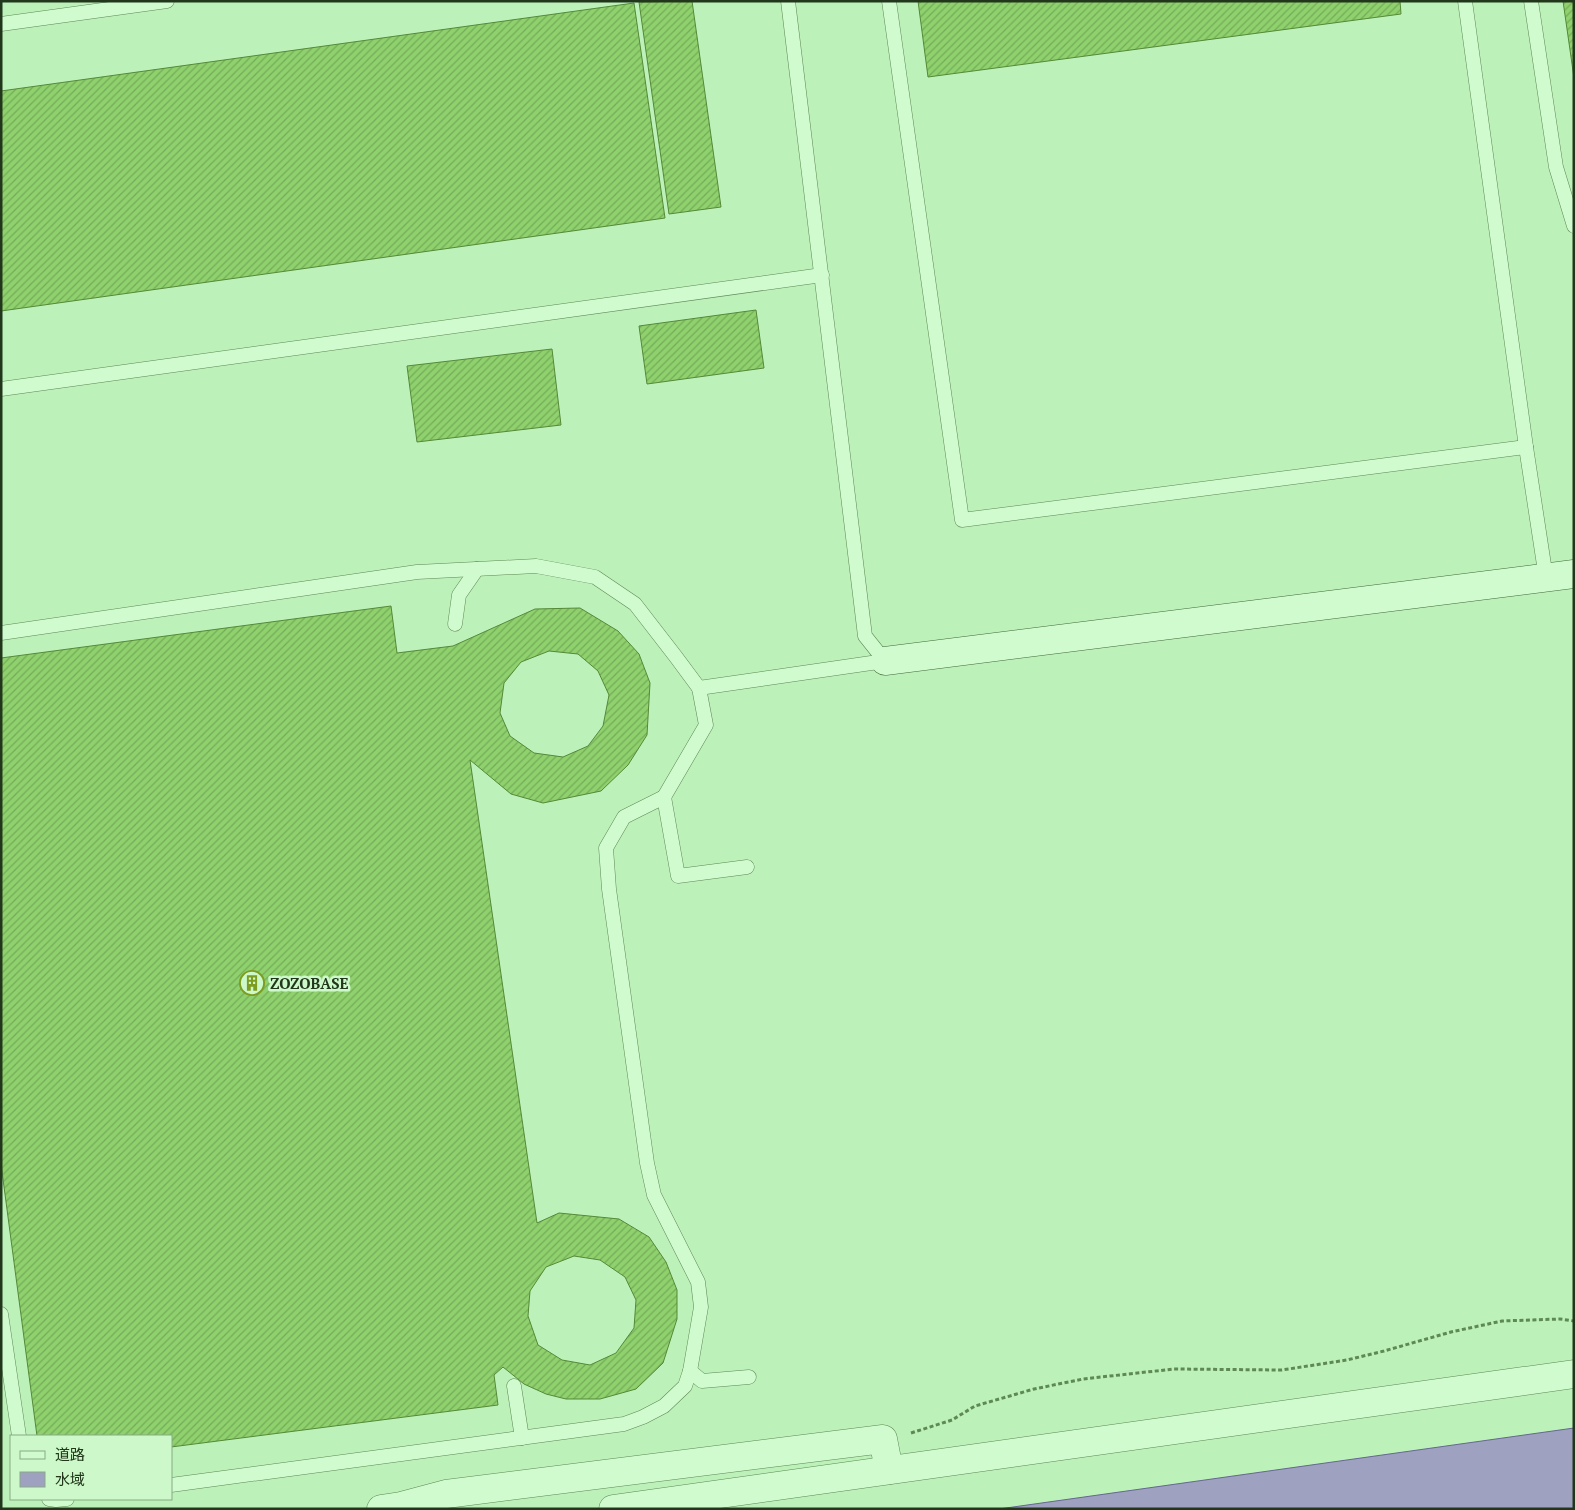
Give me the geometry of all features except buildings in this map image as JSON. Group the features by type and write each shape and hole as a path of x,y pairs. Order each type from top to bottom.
{"street":[{"path":"885,661 1574,574"},
{"path":"613,1509 1574,1374"},
{"path":"381,1509 401,1506 446,1494 883,1439 889,1470"}],"lane":[{"path":"1,24 167,1"},
{"path":"788,1 865,636 885,661"},
{"path":"890,1 962,520 1526,447"},
{"path":"1465,1 1526,447 1546,578"},
{"path":"1532,1 1556,167 1574,226"},
{"path":"1,389 822,275"},
{"path":"1,633 418,572 536,566 594,577 635,604 698,688 706,724 664,797 624,817 606,848 609,888 647,1163 654,1195 698,1282 701,1307 690,1371 685,1386 664,1406 624,1424 172,1485"},
{"path":"455,624 459,595 477,569"},
{"path":"698,688 885,661"},
{"path":"664,797 678,876 747,867"},
{"path":"1,1314 18,1435"},
{"path":"690,1371 702,1381 748,1377"},
{"path":"514,1386 522,1438"}],"path":[{"path":"883,1439 908,1434 952,1420 975,1406 1034,1388 1083,1379 1174,1369 1282,1370 1384,1352 1451,1332 1502,1321 1560,1319 1574,1321"}],"water":[{"path":"1574,1428 1574,1509 999,1509"}],"place":[{"name":"ZOZOBASE","path":"252,983"}]}
